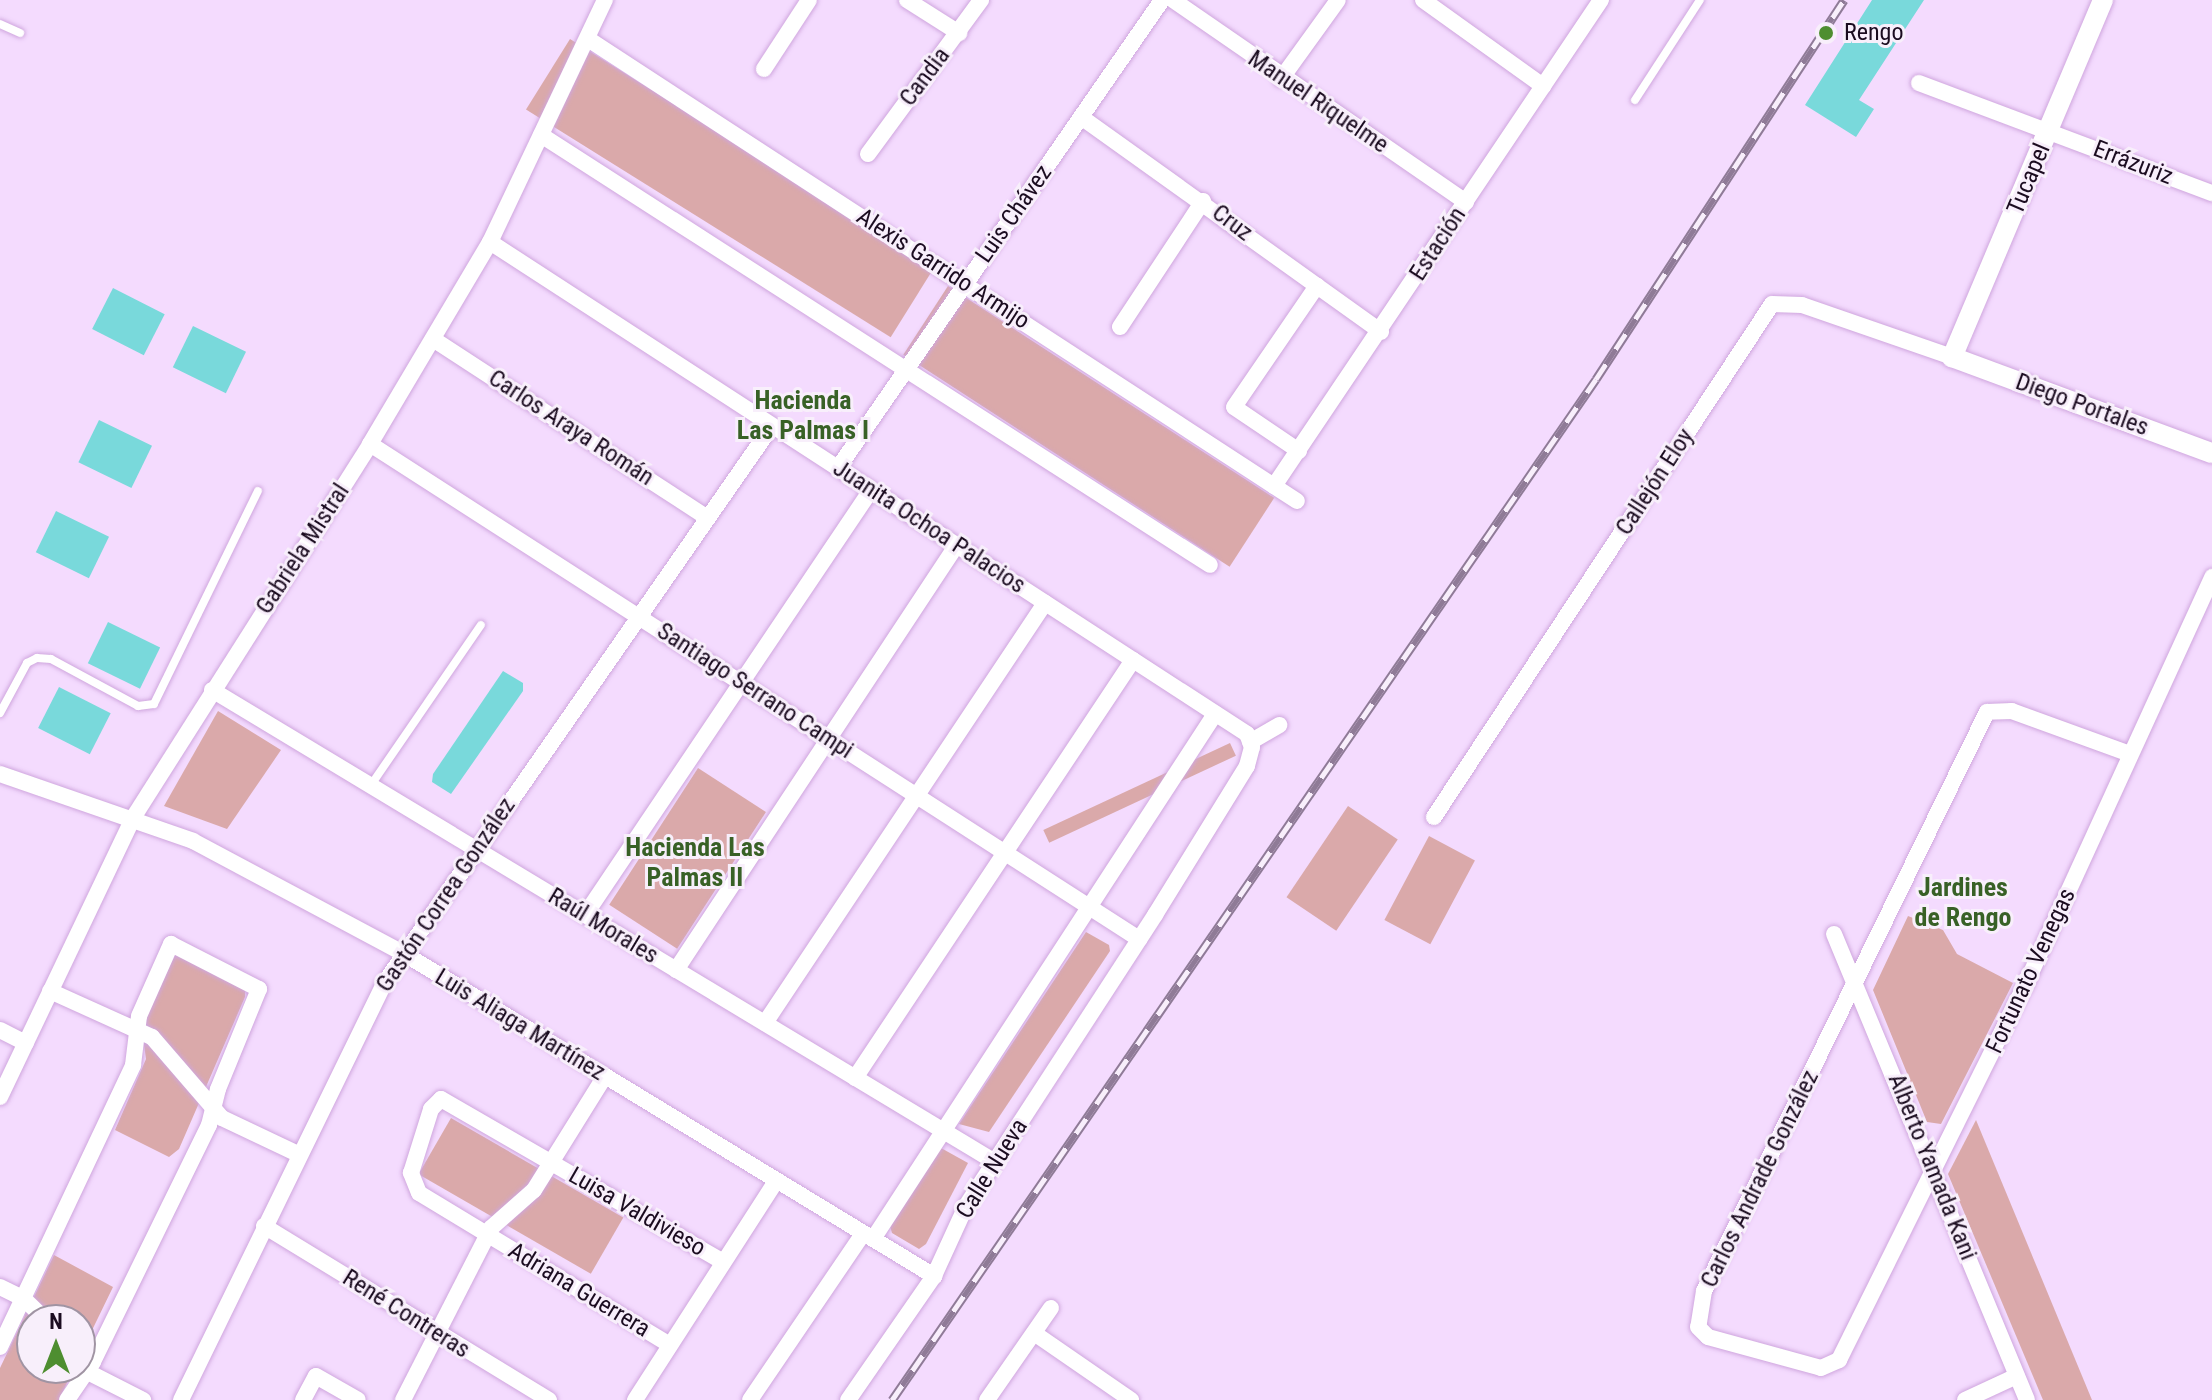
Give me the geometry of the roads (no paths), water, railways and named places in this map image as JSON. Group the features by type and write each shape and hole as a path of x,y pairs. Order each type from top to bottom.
{"street":[{"name":"Gabriela Mistral","path":"0,1097 133,818 370,444 490,242 605,0"},
{"path":"764,69 809,0"},
{"path":"907,0 959,33"},
{"name":"Candia","path":"868,154 981,0"},
{"name":"Luis Chávez","path":"838,468 1162,0"},
{"name":"Manuel Riquelme","path":"1173,0 1281,79 1466,202"},
{"path":"1281,79 1338,0"},
{"path":"1423,0 1543,86"},
{"name":"Estación","path":"1274,486 1381,332 1601,0"},
{"name":"Tucapel","path":"1952,357 2103,0"},
{"name":"Alexis Garrido Armijo","path":"588,39 1297,501"},
{"name":"Errázuriz","path":"1919,83 2212,193"},
{"name":"Cruz","path":"1081,117 1203,201 1381,332"},
{"path":"541,135 904,372 1210,565"},
{"path":"1120,327 1203,201"},
{"name":"Juanita Ochoa Palacios","path":"490,242 1248,738"},
{"path":"1299,451 1234,407 1317,286"},
{"name":"Callejón Eloy","path":"1434,817 1772,304 1802,305 1952,357"},
{"name":"Carlos Araya Román","path":"433,339 708,518"},
{"name":"Diego Portales","path":"1952,357 2212,453"},
{"name":"Gastón Correa González","path":"181,1400 298,1154 403,953 772,426"},
{"name":"Santiago Serrano Campi","path":"370,444 1139,939"},
{"path":"585,915 739,681 871,490"},
{"path":"676,970 830,740 878,658 956,546"},
{"name":"Fortunato Venegas","path":"1839,1360 1935,1171 2212,577"},
{"path":"765,1023 914,794 1045,603"},
{"path":"855,1078 1002,851 1133,660"},
{"name":"Raúl Morales","path":"212,690 995,1162"},
{"path":"1856,985 1977,725 1998,708 2130,754"},
{"path":"750,1400 943,1131 1215,714"},
{"path":"1248,738 1280,725"},
{"name":"Calle Nueva","path":"848,1400 934,1276 966,1206 1247,766 1248,738"},
{"name":"Luis Aliaga Martínez","path":"0,774 193,841 403,953 934,1276"},
{"name":"Alberto Yamada Kani","path":"1834,934 1935,1171 2027,1400"},
{"path":"0,1347 133,1065 136,1030 171,944 259,989 212,1109 209,1125 96,1343"},
{"name":"Carlos Andrade González","path":"1839,1360 1821,1368 1708,1337 1698,1327 1698,1311 1856,985"},
{"path":"50,991 152,1037 212,1109 298,1154"},
{"path":"0,1030 26,1043"},
{"path":"403,1400 440,1336 488,1234 534,1190 605,1076"},
{"name":"Luisa Valdivieso","path":"488,1234 419,1193 411,1173 431,1109 441,1099 723,1262"},
{"path":"635,1400 776,1181"},
{"name":"René Contreras","path":"264,1226 549,1400"},
{"name":"Adriana Guerrera","path":"488,1234 670,1345"},
{"path":"0,1287 29,1304"},
{"path":"987,1400 1051,1308"},
{"path":"1034,1333 1131,1400"},
{"path":"303,1400 316,1376 358,1400"},
{"path":"1965,1400 2017,1376"},
{"path":"96,1377 143,1400"}],"lane":[{"path":"1635,100 1700,0"},
{"path":"0,24 20,33"},
{"path":"0,713 27,663 37,658 51,659 138,706 154,704 258,491"},
{"path":"370,786 481,625"}],"railway":[{"path":"892,1400 1596,379 1844,0"}],"place":[{"name":"Rengo","path":"1826,33"}],"district":[{"name":"Hacienda Las Palmas I","path":"803,416"},
{"name":"Hacienda Las Palmas II","path":"695,863"},
{"name":"Jardines de Rengo","path":"1963,903"}]}
